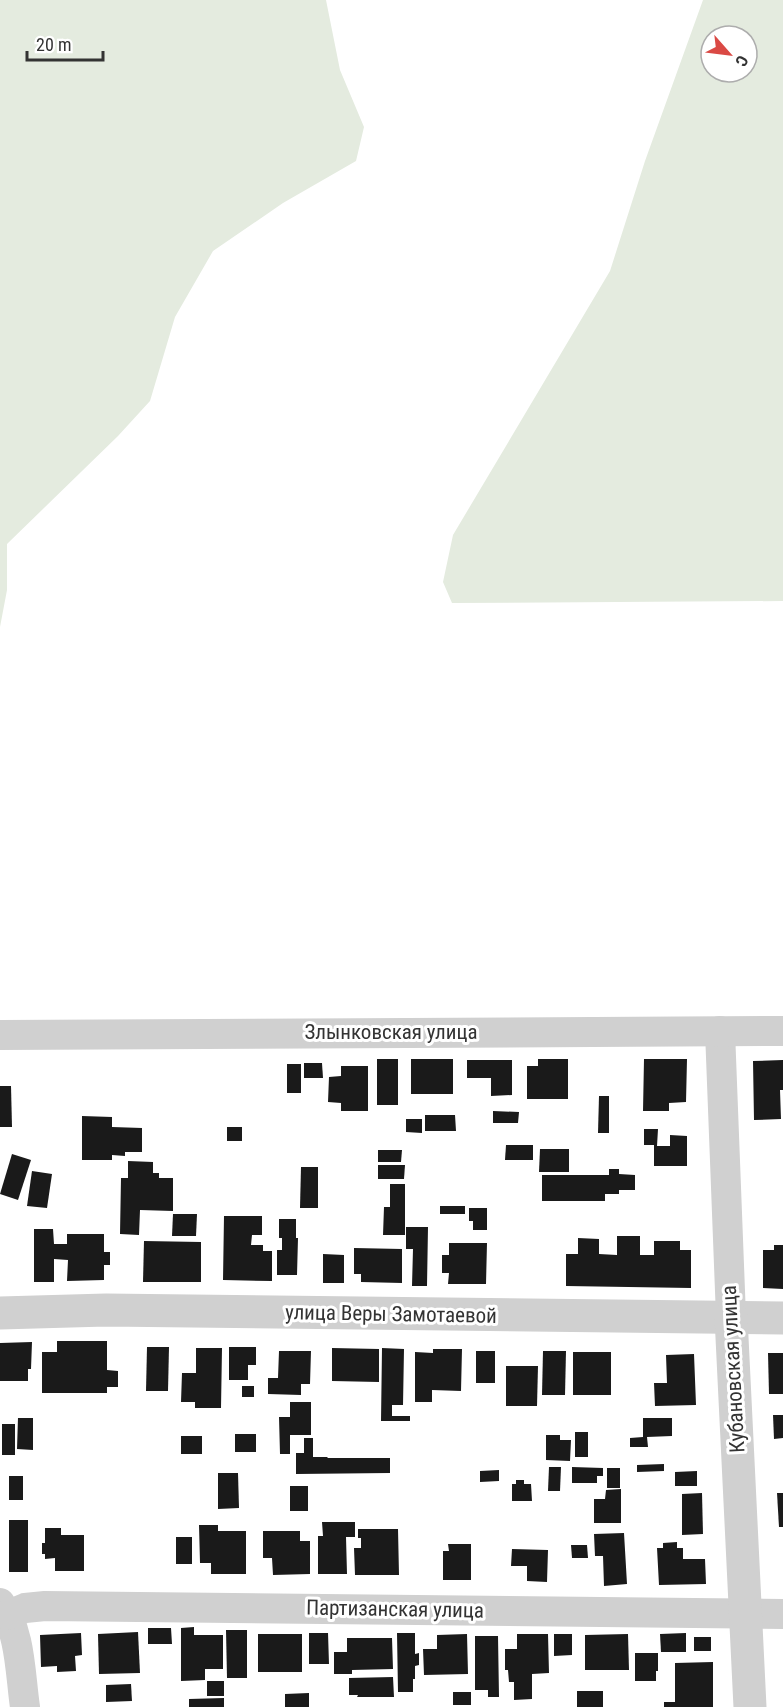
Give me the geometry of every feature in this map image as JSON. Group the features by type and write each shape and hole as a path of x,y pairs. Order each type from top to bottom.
{"street":[{"name":"Кубановская улица","path":"720,1031 750,1707"},
{"name":"Злынковская улица","path":"0,1035 783,1031"},
{"name":"улица Веры Замотаевой","path":"0,1313 106,1311 783,1318"},
{"name":"Партизанская улица","path":"4,1609 45,1606 783,1614"},
{"path":"4,1609 15,1636 15,1693"}],"shaded area":[{"path":"0,0 326,0 340,70 364,127 356,161 283,203 213,251 175,317 150,401 118,436 7,544 7,590 0,627"},
{"path":"703,0 783,0 783,601 452,603 443,582 453,535 610,271 645,161"}],"building":[{"path":"377,1059 398,1059 398,1105 377,1105"},
{"path":"411,1059 453,1059 453,1094 411,1094"},
{"path":"538,1059 568,1059 568,1099 527,1099 527,1066 538,1066"},
{"path":"644,1059 687,1059 686,1102 669,1103 669,1111 643,1111"},
{"path":"467,1060 512,1060 512,1095 491,1096 491,1078 467,1078"},
{"path":"783,1060 783,1090 780,1090 781,1119 754,1120 753,1061"},
{"path":"304,1063 322,1063 323,1078 304,1078"},
{"path":"287,1064 301,1064 301,1093 287,1093"},
{"path":"341,1066 368,1066 368,1111 341,1111 341,1103 328,1102 329,1077 341,1076"},
{"path":"0,1086 11,1086 12,1127 0,1127"},
{"path":"599,1096 609,1096 609,1133 598,1133"},
{"path":"493,1111 519,1112 518,1123 493,1123"},
{"path":"425,1115 455,1115 456,1131 425,1131"},
{"path":"82,1116 112,1117 112,1127 142,1128 142,1152 125,1152 125,1156 112,1155 112,1160 82,1160"},
{"path":"406,1119 422,1119 422,1133 406,1132"},
{"path":"227,1127 242,1127 242,1141 227,1141"},
{"path":"644,1129 658,1129 657,1146 670,1146 670,1135 687,1136 687,1166 654,1166 654,1145 644,1145"},
{"path":"506,1145 533,1145 533,1160 505,1160"},
{"path":"540,1149 569,1149 569,1172 539,1172"},
{"path":"378,1150 402,1150 401,1162 378,1162"},
{"path":"12,1154 31,1160 18,1200 0,1194"},
{"path":"128,1161 153,1162 153,1173 159,1173 159,1178 173,1178 173,1211 140,1210 139,1235 120,1234 121,1178 128,1178"},
{"path":"378,1165 405,1165 404,1179 378,1179"},
{"path":"301,1167 318,1167 318,1208 300,1208"},
{"path":"609,1169 619,1169 619,1174 635,1175 635,1190 619,1190 619,1194 605,1194 605,1201 542,1201 542,1175 609,1175"},
{"path":"32,1171 52,1174 47,1208 27,1206"},
{"path":"390,1184 405,1184 405,1235 383,1235 384,1207 390,1207"},
{"path":"440,1206 465,1206 465,1214 440,1214"},
{"path":"469,1208 487,1208 487,1230 473,1230 473,1221 469,1221"},
{"path":"173,1214 197,1214 196,1236 172,1236"},
{"path":"224,1216 262,1216 262,1235 252,1235 251,1245 263,1245 263,1251 272,1251 272,1281 223,1280"},
{"path":"279,1219 296,1219 297,1275 277,1275 277,1250 282,1250 282,1238 279,1238"},
{"path":"406,1227 428,1227 427,1286 412,1286 413,1249 406,1249"},
{"path":"34,1229 53,1229 54,1244 67,1244 67,1234 104,1234 104,1252 110,1252 110,1265 104,1265 104,1280 67,1281 68,1260 54,1259 54,1282 34,1282"},
{"path":"617,1236 640,1236 640,1255 654,1255 654,1241 680,1241 680,1250 691,1250 691,1288 566,1286 566,1254 578,1254 578,1238 599,1239 599,1254 617,1255"},
{"path":"144,1241 201,1242 201,1282 143,1282"},
{"path":"449,1243 487,1243 486,1284 448,1284 449,1273 442,1273 442,1255 449,1255"},
{"path":"774,1245 783,1245 783,1289 763,1288 763,1250 774,1250"},
{"path":"354,1248 402,1249 402,1283 361,1282 361,1274 354,1274"},
{"path":"323,1254 344,1255 344,1283 323,1283"},
{"path":"57,1341 107,1341 107,1370 118,1371 118,1387 107,1387 107,1393 42,1393 42,1352 57,1352"},
{"path":"32,1342 28,1381 0,1381 0,1343"},
{"path":"147,1347 169,1347 168,1391 146,1391"},
{"path":"229,1347 256,1347 256,1365 248,1365 248,1380 229,1380"},
{"path":"196,1348 222,1348 221,1408 195,1408 195,1402 181,1402 182,1373 196,1373"},
{"path":"332,1348 379,1349 379,1382 332,1381"},
{"path":"382,1348 404,1349 403,1405 392,1405 392,1416 410,1416 410,1421 381,1421"},
{"path":"433,1349 462,1349 461,1391 432,1390 432,1402 415,1402 415,1352 433,1353"},
{"path":"279,1351 311,1351 310,1384 301,1384 301,1395 268,1394 268,1378 278,1378"},
{"path":"476,1351 495,1351 495,1383 476,1383"},
{"path":"543,1351 566,1351 565,1395 542,1395"},
{"path":"573,1352 611,1352 611,1395 573,1395"},
{"path":"768,1353 783,1353 783,1394 769,1394"},
{"path":"694,1354 696,1405 655,1406 654,1383 667,1383 666,1355"},
{"path":"506,1366 538,1366 537,1406 506,1406"},
{"path":"242,1386 254,1386 254,1397 242,1397"},
{"path":"290,1402 311,1402 311,1435 290,1435 290,1454 280,1454 279,1417 290,1417"},
{"path":"773,1415 783,1415 783,1438 774,1439"},
{"path":"18,1418 33,1418 33,1450 17,1449"},
{"path":"643,1418 672,1418 672,1436 647,1437 648,1447 630,1447 630,1438 643,1437"},
{"path":"2,1424 15,1424 15,1455 2,1455"},
{"path":"575,1432 588,1432 588,1457 575,1457"},
{"path":"235,1434 256,1434 256,1452 235,1452"},
{"path":"546,1435 560,1435 560,1440 571,1440 570,1461 546,1460"},
{"path":"181,1436 202,1436 202,1454 181,1454"},
{"path":"304,1438 313,1438 313,1457 390,1458 390,1473 296,1474 296,1453 304,1453"},
{"path":"664,1464 664,1471 637,1472 637,1465"},
{"path":"549,1467 561,1467 560,1491 548,1491"},
{"path":"572,1467 603,1468 603,1476 597,1476 597,1483 572,1483"},
{"path":"607,1468 620,1468 620,1488 607,1488"},
{"path":"499,1470 499,1481 480,1482 480,1471"},
{"path":"697,1471 697,1486 675,1486 675,1472"},
{"path":"218,1473 238,1473 239,1508 218,1509"},
{"path":"9,1476 23,1476 23,1500 9,1500"},
{"path":"516,1480 524,1480 524,1484 531,1484 532,1501 512,1501 512,1484 516,1484"},
{"path":"290,1486 308,1486 308,1511 290,1511"},
{"path":"621,1489 621,1523 594,1523 594,1499 605,1499 606,1490"},
{"path":"702,1493 703,1534 682,1535 682,1494"},
{"path":"777,1493 783,1493 783,1527 779,1527"},
{"path":"9,1520 28,1520 28,1572 9,1572"},
{"path":"322,1522 355,1522 355,1537 346,1537 347,1574 318,1574 318,1536 323,1536"},
{"path":"199,1525 218,1525 218,1531 246,1531 246,1574 211,1574 211,1563 200,1563"},
{"path":"45,1528 61,1528 61,1535 84,1535 84,1571 55,1571 55,1558 45,1559 45,1554 42,1554"},
{"path":"358,1529 398,1529 399,1575 355,1575 354,1548 361,1548"},
{"path":"263,1531 300,1531 300,1541 310,1541 310,1574 273,1575 272,1558 263,1558"},
{"path":"624,1533 627,1584 604,1586 603,1556 595,1556 594,1534"},
{"path":"176,1537 192,1537 192,1564 176,1564"},
{"path":"677,1542 677,1548 683,1548 683,1559 705,1559 706,1584 659,1585 657,1548 663,1548 663,1543"},
{"path":"448,1544 471,1544 471,1580 443,1580 443,1551 449,1551"},
{"path":"571,1545 587,1545 588,1558 572,1558"},
{"path":"512,1549 548,1550 547,1582 527,1581 527,1566 511,1566"},
{"path":"194,1627 194,1635 223,1635 223,1669 205,1669 205,1680 181,1681 181,1628"},
{"path":"148,1628 171,1628 172,1644 148,1644"},
{"path":"226,1630 247,1630 247,1678 227,1678"},
{"path":"138,1632 140,1673 99,1674 98,1634"},
{"path":"81,1633 82,1655 75,1656 76,1671 57,1672 57,1666 41,1667 40,1635"},
{"path":"309,1633 328,1633 329,1664 309,1664"},
{"path":"397,1633 415,1633 415,1654 419,1653 419,1665 415,1666 413,1692 398,1692"},
{"path":"686,1633 686,1652 661,1652 660,1634"},
{"path":"258,1634 302,1634 302,1672 258,1672"},
{"path":"467,1634 468,1674 424,1675 423,1649 437,1649 437,1635"},
{"path":"517,1634 548,1634 549,1673 532,1674 532,1699 514,1700 514,1682 509,1682 508,1670 505,1670 505,1649 517,1649"},
{"path":"554,1634 572,1634 572,1655 554,1656"},
{"path":"628,1634 629,1670 585,1670 585,1635"},
{"path":"475,1636 498,1636 499,1697 488,1697 488,1690 475,1690"},
{"path":"694,1637 711,1637 711,1651 694,1651"},
{"path":"347,1638 392,1638 393,1669 352,1670 352,1674 334,1674 334,1652 347,1652"},
{"path":"635,1653 658,1653 656,1681 635,1681"},
{"path":"713,1662 713,1707 664,1707 664,1702 675,1702 675,1663"},
{"path":"393,1677 394,1697 349,1695 349,1678"},
{"path":"207,1681 224,1681 224,1696 207,1696"},
{"path":"131,1684 132,1701 106,1702 106,1685"},
{"path":"577,1691 603,1691 603,1707 577,1707"},
{"path":"453,1692 471,1692 471,1705 453,1705"},
{"path":"309,1693 309,1707 285,1707 285,1694"},
{"path":"224,1698 224,1707 189,1707 189,1699"}]}
